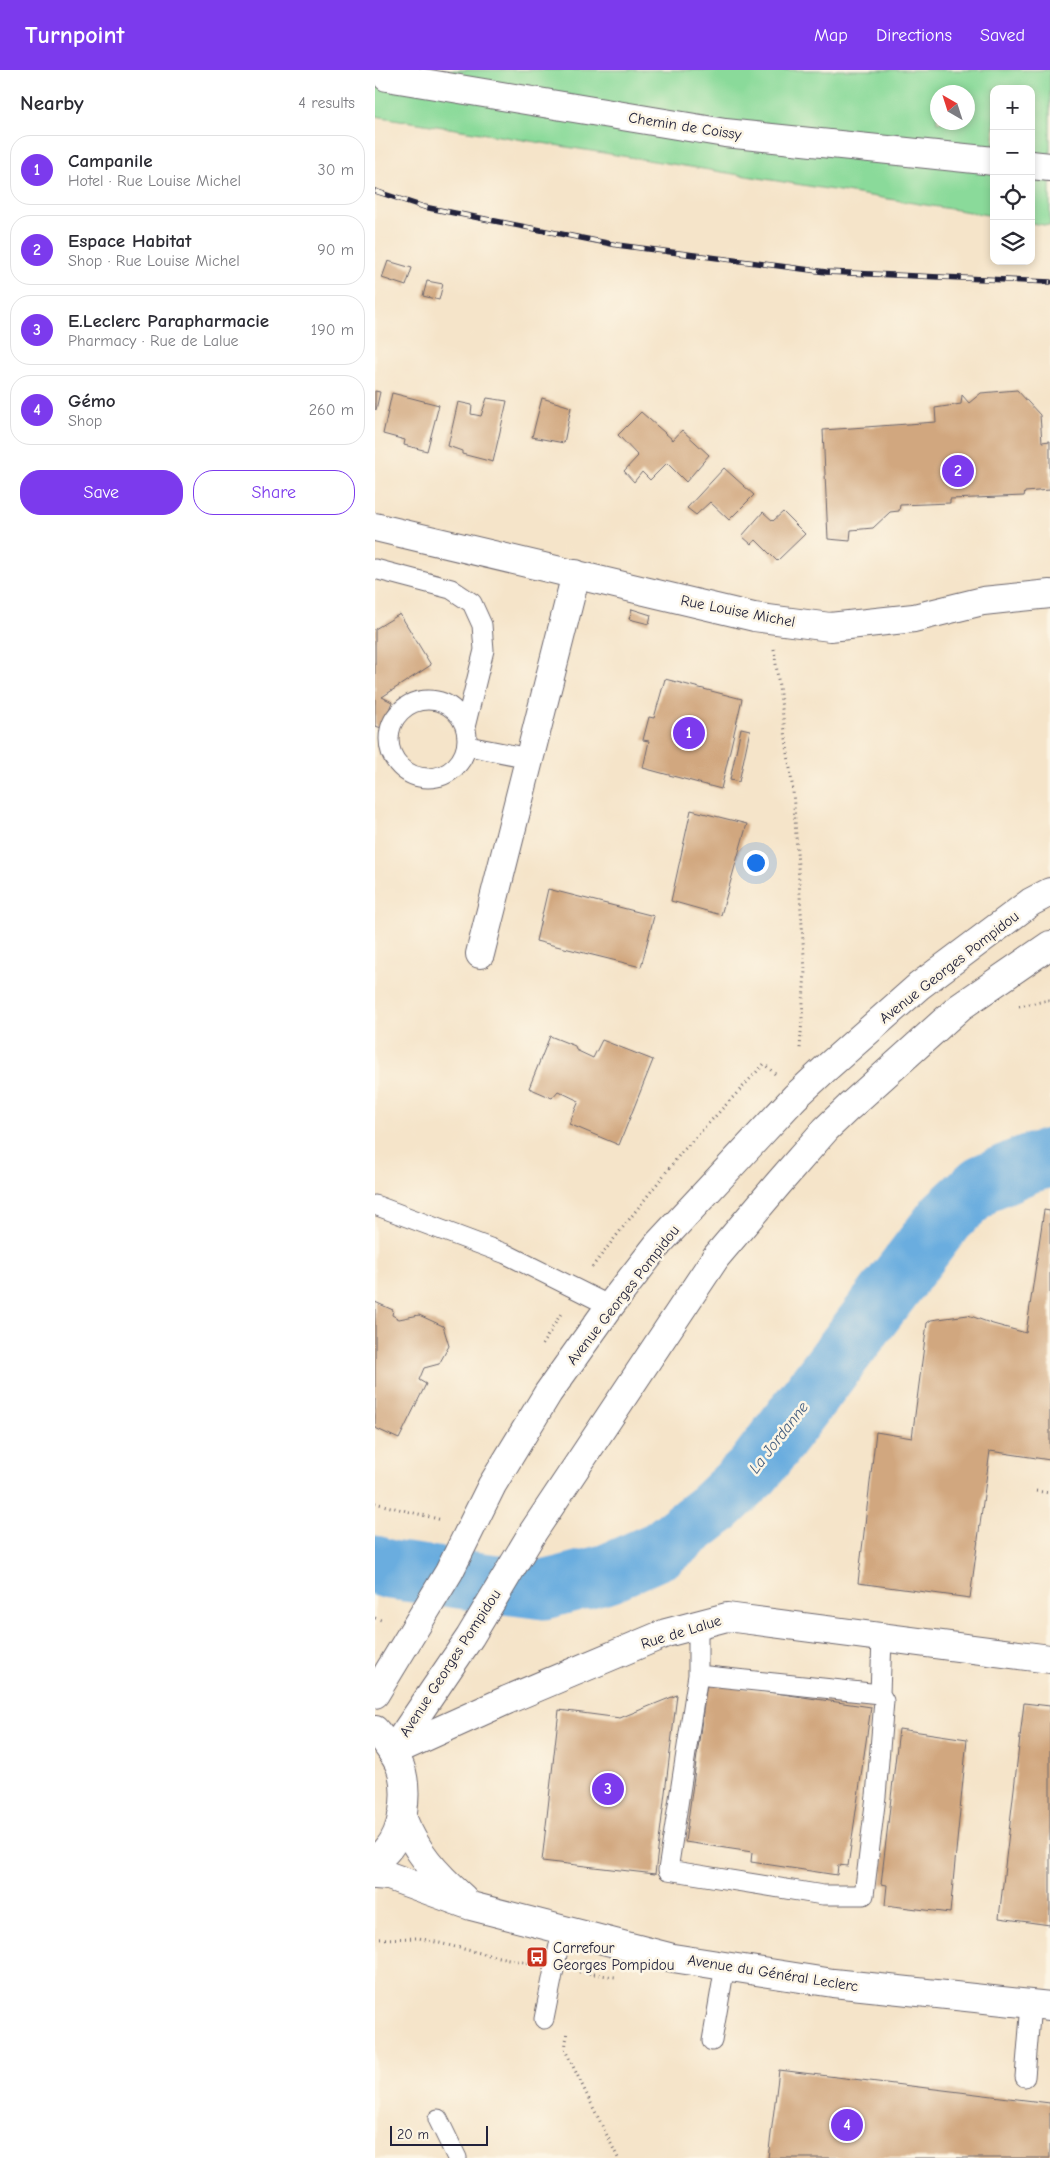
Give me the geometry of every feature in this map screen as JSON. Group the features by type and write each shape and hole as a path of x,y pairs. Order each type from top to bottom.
{"street":[{"name":"Chemin de Coissy","path":"382,70 387,77 725,133 990,161"},
{"path":"1035,165 1050,167"},
{"name":"Rue Louise Michel","path":"375,527 770,619 830,627 914,618 983,601 1050,594"},
{"path":"480,954 522,832 529,758 576,574"},
{"name":"Avenue Georges Pompidou","path":"375,1694 445,1580 492,1485 548,1393 610,1306 659,1243 795,1097 824,1070 919,986 1031,902 1050,892"},
{"path":"960,1007 969,985 1050,926"},
{"name":"Avenue Georges Pompidou","path":"392,1752 469,1636 533,1532 716,1257 826,1129 960,1007 1050,945"},
{"name":"Rue de Lalue","path":"392,1752 507,1700 666,1633 727,1617 1050,1659"},
{"path":"375,1730 392,1752 402,1772 404,1792 402,1817 396,1836 387,1851 375,1860"},
{"name":"Avenue du Général Leclerc","path":"402,1817 410,1838 422,1856 441,1878 471,1906"},
{"name":"Avenue du Général Leclerc","path":"375,1876 389,1876 471,1906 673,1958 833,1983 1041,2005"}],"lane":[{"path":"375,568 451,590 472,603 482,625 484,650 466,723 468,746 457,766 438,778 415,777 396,764 388,743 392,720 407,704 430,698 451,705 466,723"},
{"path":"468,746 529,758"},
{"path":"375,1205 506,1254 610,1306"},
{"path":"698,1625 698,1675 668,1870 823,1895 864,1896 884,1701 879,1694 882,1638"},
{"path":"698,1675 879,1694"},
{"path":"543,2019 563,1930"},
{"path":"712,2041 725,1966"},
{"path":"1025,2077 1041,2005"},
{"path":"438,2119 457,2158"}],"path":[{"path":"770,619 793,791 805,971 800,1051"},
{"path":"773,1072 780,1067"},
{"path":"1036,1491 1050,1493"},
{"path":"375,1503 472,1527"},
{"path":"575,1980 576,1971"},
{"path":"567,2032 565,2050 618,2158"}],"green space":[{"path":"375,70 1050,70 1050,226 1035,224 1035,85 990,85 990,215 375,116"}],"building":[{"path":"388,261 412,268 406,286 382,278"},
{"path":"427,281 443,284 439,300 423,296"},
{"path":"1017,390 1040,415 1042,442 1050,441 1050,490 1025,492 1024,496 950,499 950,503 900,505 899,511 890,512 873,528 851,530 850,541 828,539 823,430 936,422 935,408 961,404 962,395 969,403 981,393"},
{"path":"375,391 380,392 376,410 375,409"},
{"path":"392,393 439,405 427,451 404,445 405,440 383,434"},
{"path":"487,398 507,401 493,462 462,454 462,451 448,446 458,402 472,405 471,414 481,416"},
{"path":"542,398 571,407 564,443 532,437"},
{"path":"641,412 673,440 682,430 709,455 686,482 667,463 650,480 642,472 634,482 624,471 638,456 618,435"},
{"path":"724,468 754,495 729,520 710,502 696,515 687,508"},
{"path":"763,512 773,521 783,512 805,534 777,561 756,540 751,544 742,536"},
{"path":"632,609 651,615 649,624 629,619"},
{"path":"400,614 431,665 382,697 392,702 382,728 375,726 375,629"},
{"path":"665,679 742,699 721,789 643,768 649,741 643,740 649,717 654,718"},
{"path":"741,728 750,730 739,782 730,780"},
{"path":"691,810 747,824 721,915 671,901"},
{"path":"548,889 654,916 641,967 536,941"},
{"path":"550,1036 575,1046 576,1050 593,1058 602,1040 653,1060 619,1145 569,1124 579,1101 558,1091 552,1098 529,1088"},
{"path":"1044,1210 1050,1211 1050,1460 990,1451 970,1598 858,1583 876,1432 912,1438 927,1323 931,1320 968,1315 1026,1333"},
{"path":"375,1302 393,1310 392,1315 399,1319 419,1315 443,1326 449,1346 439,1364 424,1368 419,1380 426,1384 399,1439 375,1428"},
{"path":"707,1683 871,1707 848,1866 838,1865 837,1875 751,1862 752,1852 685,1842"},
{"path":"677,1695 655,1874 542,1861 559,1710 620,1718"},
{"path":"1024,1703 1050,1706 1050,1925 999,1918"},
{"path":"899,1729 967,1739 950,1913 885,1905 887,1885 881,1884"},
{"path":"779,2070 1050,2103 1050,2158 768,2158"}],"waterway":[{"name":"La Jordanne","path":"375,1565 390,1570 544,1590 608,1573 660,1550 713,1509 753,1471 946,1217 982,1184 1028,1164 1050,1158"}],"railway":[{"path":"375,191 424,207 617,245 826,272 1050,282"}],"place":[{"name":"Espace Habitat","path":"958,471"},
{"name":"Campanile","path":"689,733"},
{"name":"E.Leclerc Parapharmacie","path":"608,1789"},
{"name":"Carrefour Georges Pompidou","path":"537,1957"},
{"name":"Gémo","path":"847,2125"}]}
